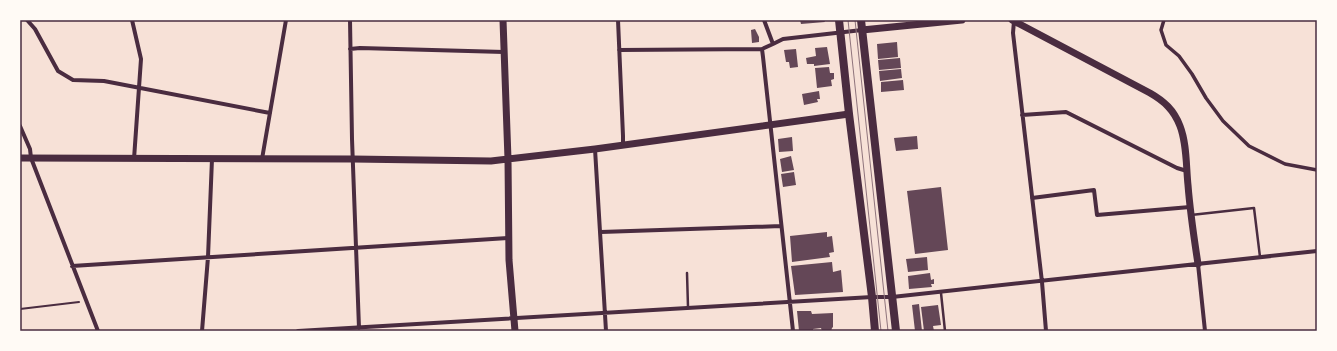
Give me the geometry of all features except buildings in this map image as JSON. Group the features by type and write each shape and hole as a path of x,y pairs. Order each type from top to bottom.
{"main road":[{"path":"839,20 875,331"},
{"path":"861,20 896,331"}],"street":[{"path":"27,20 35,29 58,71 73,80 104,81 270,113"},
{"path":"132,20 141,59 134,159"},
{"path":"262,159 286,20"},
{"path":"350,20 359,328"},
{"path":"503,20 508,159 508,238 515,331"},
{"path":"618,20 623,146"},
{"path":"764,20 773,44"},
{"path":"619,50 762,49 783,39 962,20"},
{"path":"1046,331 1042,282 1013,34 1013,20 1150,92 1164,101 1174,115 1180,127 1198,264 1205,331"},
{"path":"1164,20 1161,30 1166,45 1179,56 1223,121 1249,146 1285,164 1317,170"},
{"path":"350,49 504,52"},
{"path":"762,49 793,331"},
{"path":"1022,115 1066,112 1177,168 1186,171"},
{"path":"20,158 353,159 491,162 623,146 849,114"},
{"path":"20,126 98,331"},
{"path":"595,149 606,331"},
{"path":"202,331 208,257 212,159"},
{"path":"1032,198 1094,190 1097,215 1190,211"},
{"path":"601,232 781,226"},
{"path":"72,266 508,238"},
{"path":"300,331 514,319 688,307 872,297 892,298 1317,251"}],"lane":[{"path":"1190,211 1254,208 1260,257"},
{"path":"687,273 688,307"},
{"path":"941,293 945,331"}],"path":[{"path":"20,309 86,301"}],"tram line":[{"path":"848,20 881,331"},
{"path":"855,20 888,331"}]}
